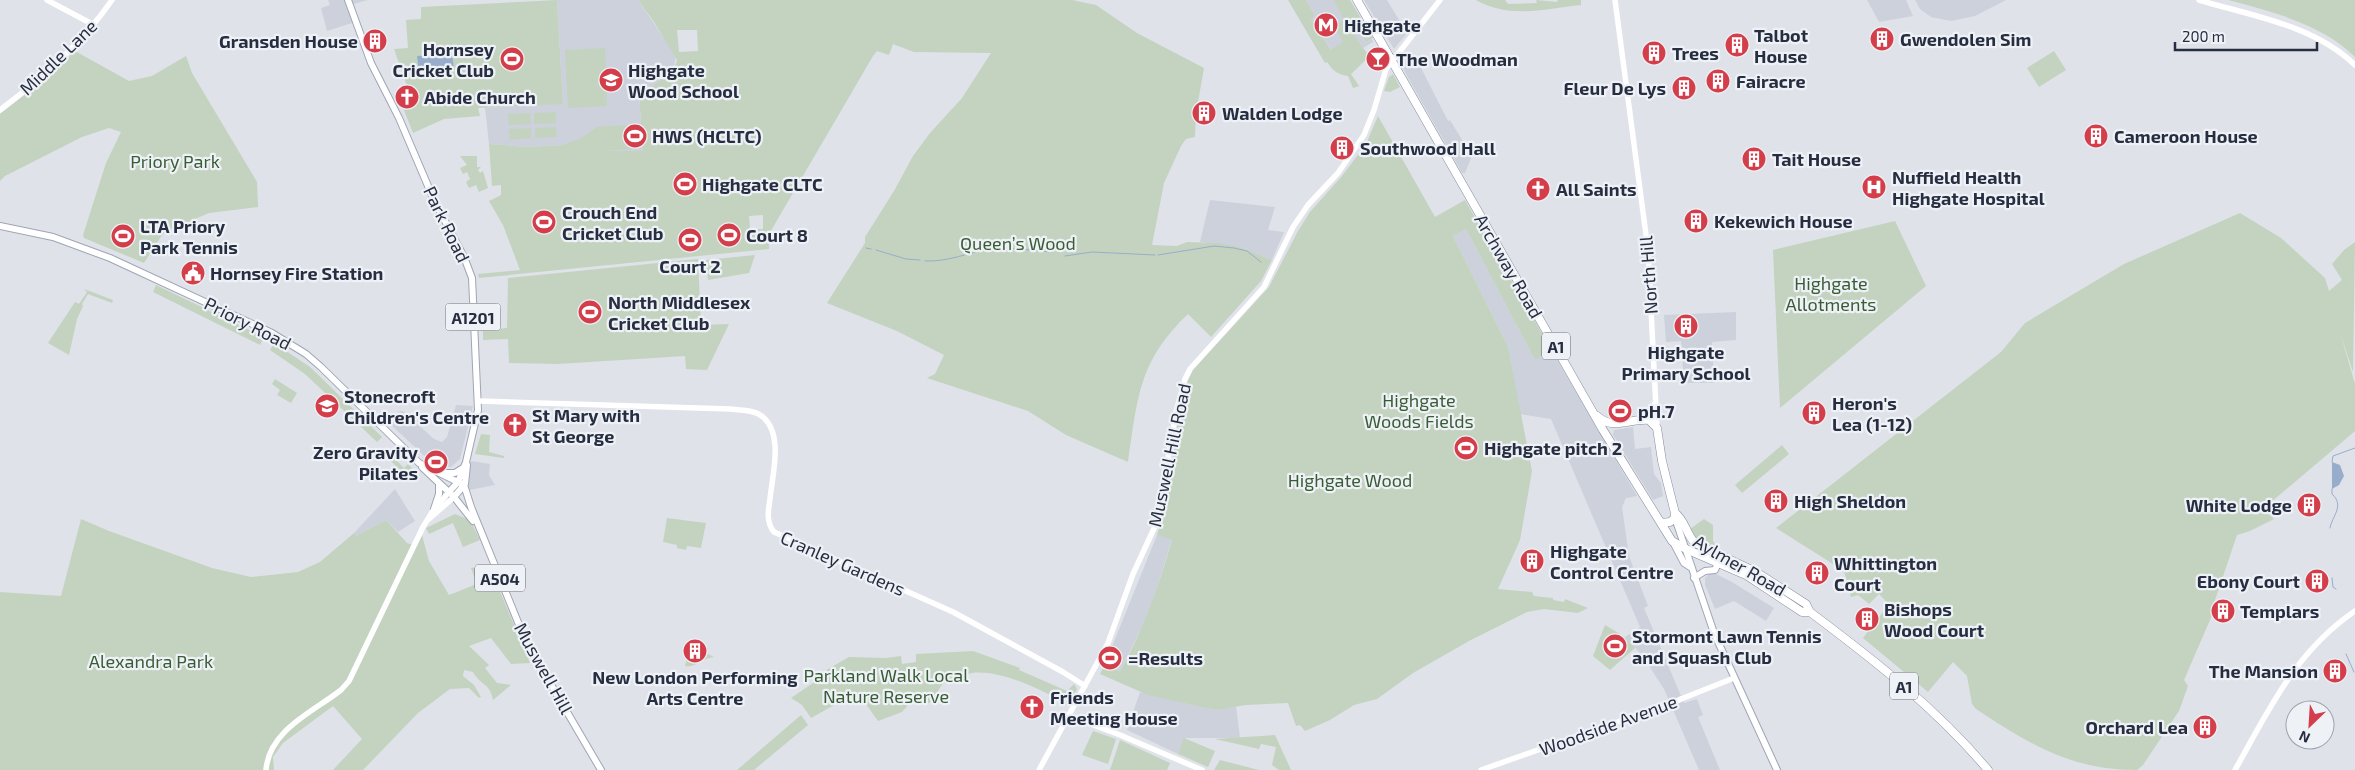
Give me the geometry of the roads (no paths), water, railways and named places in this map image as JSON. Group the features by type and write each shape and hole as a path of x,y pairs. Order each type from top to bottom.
{"highway":[{"name":"Archway Road","path":"1357,0 1609,438 1672,541"},
{"path":"1596,415 1606,423 1616,424 1651,416 1651,422 1657,428"},
{"path":"1609,438 1610,430 1616,424"},
{"name":"North Hill","path":"1657,428 1661,456 1675,516"},
{"path":"1662,523 1670,522 1675,516"},
{"name":"Aylmer Road","path":"1675,516 1680,517 1689,536 1695,543 1756,572 1806,604 1810,612 1869,656 1914,694 1988,770"},
{"name":"A1","path":"1672,541 1686,549"},
{"name":"Aylmer Road","path":"1686,549 1746,575 1802,612 1810,612"}],"main road":[{"name":"Park Road","path":"348,0 371,63 399,118 437,206 472,278 478,401 477,420 459,486 451,494"},
{"name":"Priory Road","path":"0,226 53,237 102,255 272,333 306,354 321,367 418,463 459,486"},
{"name":"Muswell Hill","path":"418,463 467,511 482,534"},
{"path":"436,473 452,473 465,465"},
{"path":"434,509 440,484"},
{"name":"Muswell Hill","path":"459,486 482,534 526,642 601,770"},
{"name":"A1201","path":"459,486 467,511"},
{"name":"North Hill","path":"1675,516 1691,561 1690,567"},
{"path":"1672,541 1684,564 1690,567 1714,632 1777,770"},
{"path":"1694,578 1705,570 1715,570 1718,563"}],"street":[{"path":"47,0 94,25"},
{"name":"Middle Lane","path":"0,110 26,90 94,25 112,0"},
{"name":"Muswell Hill Road","path":"1039,770 1067,715 1108,643 1133,574 1157,522 1176,412 1185,379 1190,369 1264,287 1293,227 1308,205 1338,173 1358,146 1374,110 1386,71 1392,60 1440,0"},
{"name":"North Hill","path":"1615,0 1648,250 1656,396 1651,416 1657,428"},
{"path":"2199,0 2320,38 2342,52 2355,64"},
{"name":"Cranley Gardens","path":"478,401 730,409 750,411 763,417 771,428 775,444 768,520 774,532 953,612 1085,686"},
{"path":"266,770 269,752 277,739 349,681 417,538 434,509 451,494"},
{"path":"429,518 451,494"},
{"path":"2235,770 2288,677 2306,654 2341,621 2355,611"},
{"name":"Woodside Avenue","path":"1481,770 1681,700 1734,678"},
{"path":"1067,715 1202,770"}],"water":[{"path":"452,53 454,69 419,72 417,56"},
{"path":"2332,462 2340,465 2344,476 2339,485 2332,489"}],"waterway":[{"path":"1158,255 1214,246 1247,251 1261,262"},
{"path":"996,247 1052,252"},
{"path":"866,248 871,249"},
{"path":"925,261 951,258 993,248"},
{"path":"876,250 906,259 920,260"},
{"path":"1065,256 1092,252 1155,255"},
{"path":"2332,462 2333,456 2355,448"},
{"path":"2330,528 2338,507 2336,498 2332,494 2332,489"},
{"path":"2332,578 2333,587 2336,589"},
{"path":"2346,654 2354,672"}],"place":[{"name":"Highgate","path":"1326,25"},
{"name":"Gwendolen Sim","path":"1882,39"},
{"name":"Gransden House","path":"375,41"},
{"name":"Talbot House","path":"1737,45"},
{"name":"Trees","path":"1654,53"},
{"name":"Hornsey Cricket Club","path":"512,59"},
{"name":"The Woodman","path":"1378,59"},
{"name":"Highgate Wood School","path":"611,80"},
{"name":"Fairacre","path":"1718,81"},
{"name":"Fleur De Lys","path":"1684,88"},
{"name":"Abide Church","path":"407,97"},
{"name":"Walden Lodge","path":"1204,113"},
{"name":"HWS (HCLTC)","path":"635,136"},
{"name":"Cameroon House","path":"2096,136"},
{"name":"Southwood Hall","path":"1342,148"},
{"name":"Tait House","path":"1754,159"},
{"name":"Highgate CLTC","path":"685,184"},
{"name":"Nuffield Health Highgate Hospital","path":"1874,187"},
{"name":"All Saints","path":"1538,189"},
{"name":"Kekewich House","path":"1696,221"},
{"name":"Crouch End Cricket Club","path":"544,222"},
{"name":"Court 8","path":"729,235"},
{"name":"LTA Priory Park Tennis","path":"123,236"},
{"name":"Court 2","path":"690,240"},
{"name":"Hornsey Fire Station","path":"193,273"},
{"name":"North Middlesex Cricket Club","path":"590,312"},
{"name":"Highgate Primary School","path":"1686,326"},
{"name":"Stonecroft Children's Centre","path":"327,406"},
{"name":"pH.7","path":"1620,411"},
{"name":"Heron's Lea (1-12)","path":"1814,413"},
{"name":"St Mary with St George","path":"515,425"},
{"name":"Highgate pitch 2","path":"1466,448"},
{"name":"Zero Gravity Pilates","path":"436,462"},
{"name":"High Sheldon","path":"1776,501"},
{"name":"White Lodge","path":"2309,505"},
{"name":"Highgate Control Centre","path":"1532,561"},
{"name":"Whittington Court","path":"1817,573"},
{"name":"Ebony Court","path":"2317,581"},
{"name":"Templars","path":"2223,611"},
{"name":"Bishops Wood Court","path":"1867,619"},
{"name":"Stormont Lawn Tennis and Squash Club","path":"1615,646"},
{"name":"New London Performing Arts Centre","path":"695,651"},
{"name":"=Results","path":"1110,658"},
{"name":"The Mansion","path":"2335,671"},
{"name":"Friends Meeting House","path":"1032,707"},
{"name":"Orchard Lea","path":"2205,727"}],"park label":[{"name":"Priory Park","path":"175,161"},
{"name":"Queen’s Wood","path":"1018,243"},
{"name":"Highgate Allotments","path":"1831,293"},
{"name":"Highgate Woods Fields","path":"1419,410"},
{"name":"Highgate Wood","path":"1350,480"},
{"name":"Alexandra Park","path":"151,661"},
{"name":"Parkland Walk Local Nature Reserve","path":"886,685"}]}
